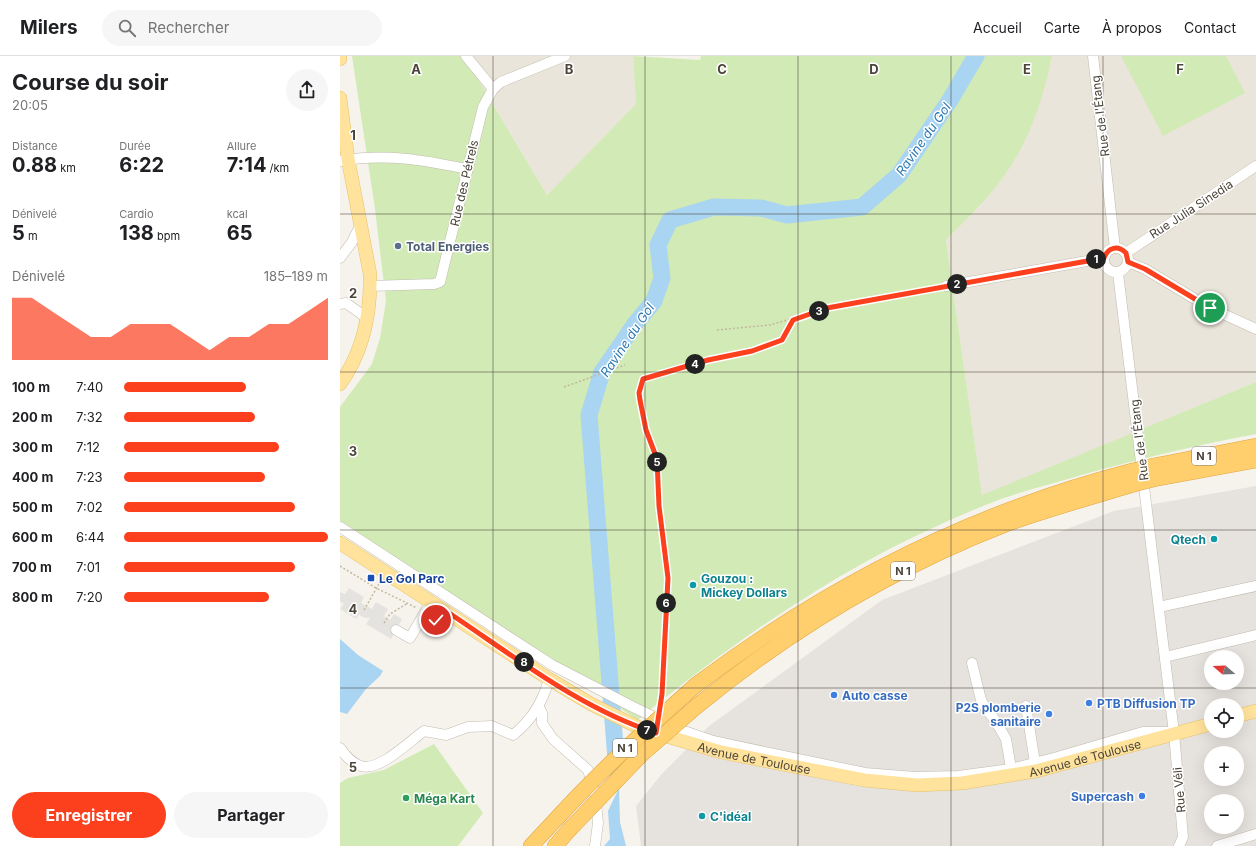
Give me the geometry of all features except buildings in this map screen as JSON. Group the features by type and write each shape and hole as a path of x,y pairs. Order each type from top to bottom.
{"highway":[{"name":"N 1","path":"555,846 568,830 642,754 697,706 734,676 783,640 839,605 929,558 1006,525 1064,505 1133,478 1256,446"},
{"name":"N 1","path":"1153,473 1256,460"},
{"name":"N 1","path":"536,846 585,788 634,740 696,686 755,643 827,597 920,547 1029,502 1087,483 1133,478"},
{"path":"531,846 560,816"}],"main road":[{"path":"340,98 344,160 361,224 370,274 367,318 358,354 340,384"},
{"name":"Avenue de Toulouse","path":"341,543 428,607 591,704 642,729 722,752 864,780 917,785 962,783 1035,767 1204,726"},
{"path":"1244,714 1256,711"}],"street":[{"path":"466,56 493,89"},
{"name":"Rue des Pétrels","path":"370,286 434,284 440,282 483,107 493,89 501,82 565,56"},
{"name":"Rue de l'Étang","path":"1093,56 1115,248"},
{"path":"344,160 371,156 405,158 467,169"},
{"name":"Rue Julia Sinedia","path":"1127,258 1256,166"},
{"path":"340,258 352,242 361,224"},
{"path":"1127,258 1124,270 1114,273 1106,268 1104,258 1110,249 1119,248 1127,258 1210,308 1256,329"},
{"path":"946,286 1104,258"},
{"name":"Rue de l'Étang","path":"1118,272 1174,733"},
{"path":"340,304 346,303 367,318"},
{"path":"340,527 552,665 633,708 684,731 713,741 865,773 915,777 1012,772 1006,739 986,710 972,663"},
{"path":"1159,607 1256,586"},
{"path":"396,630 410,638 428,607"},
{"path":"1165,657 1256,635"},
{"path":"340,748 348,759 361,766 378,765 424,731 446,735 468,727 492,726 513,735 523,727 539,707 550,679"},
{"path":"1026,706 1035,767"},
{"path":"539,707 542,713 542,723 553,739 588,770 595,793 598,824 595,846"},
{"name":"Rue Véli","path":"1174,733 1182,843"},
{"path":"1217,846 1256,834"}],"path":[{"path":"717,330 793,320 827,308 946,286"},
{"path":"661,701 668,578 659,506 657,459 646,430 639,393 643,379 696,363 752,351 782,340 793,320"},
{"path":"564,387 625,365"},
{"path":"340,566 376,588 408,603 428,607"},
{"path":"364,610 380,581"},
{"path":"384,623 390,614 408,603 412,598"}],"shaded area":[{"path":"464,56 633,56 636,104 547,195"},
{"path":"1052,56 1256,56 1256,382 982,496 946,240 980,206 1050,65"},
{"path":"1256,486 1256,846 641,846 636,806 660,776 709,726 882,600 1114,511"},
{"path":"349,588 364,597 361,603 372,609 376,602 388,609 384,616 390,620 394,614 402,619 391,639 366,624 370,618 365,618 359,615 356,619 340,609 344,604 340,601 340,592 345,594"}],"green space":[{"path":"352,56 464,56 547,195 636,104 633,56 700,60 701,56 1052,56 1041,100 1031,128 1018,154 988,196 946,240 982,495 1256,382 1256,434 1205,444 1129,462 1007,497 951,519 856,567 810,594 722,654 638,720 540,657 340,521 340,407 372,364 380,338 386,301 375,209"},
{"path":"1121,56 1226,56 1245,93 1163,136"},
{"name":"Méga Kart","path":"434,744 483,813 458,846 340,846 340,783 348,778 384,770"}],"water":[{"path":"340,639 358,655 383,671 380,676 366,689 347,714 340,712"},
{"path":"619,788 620,822 626,846 604,846 610,839 608,811"}],"waterway":[{"name":"Ravine du Gol","path":"617,772 589,415 602,372 635,324 654,301 662,278 658,245 670,220 714,207 761,208 787,215 862,207 899,175 950,100 976,56"}],"place":[{"name":"Total Energies","path":"398,246"},
{"name":"Qtech","path":"1214,539"},
{"name":"Le Gol Parc","path":"371,578"},
{"name":"Gouzou : Mickey Dollars","path":"693,585"},
{"name":"Auto casse","path":"834,695"},
{"name":"PTB Diffusion TP","path":"1089,703"},
{"name":"P2S plomberie sanitaire","path":"1049,714"},
{"name":"Supercash","path":"1142,796"},
{"name":"Méga Kart","path":"406,798"},
{"name":"C'idéal","path":"702,816"}],"route":[{"path":"436,620 443,621 449,613 580,698 642,729 656,733 662,694 668,578 659,506 657,459 646,430 639,393 643,379 708,360 752,351 782,340 793,320 827,308 845,306 946,286 1104,258 1110,249 1115,248 1119,248 1126,253 1128,262 1137,264 1192,299 1210,308"}]}
